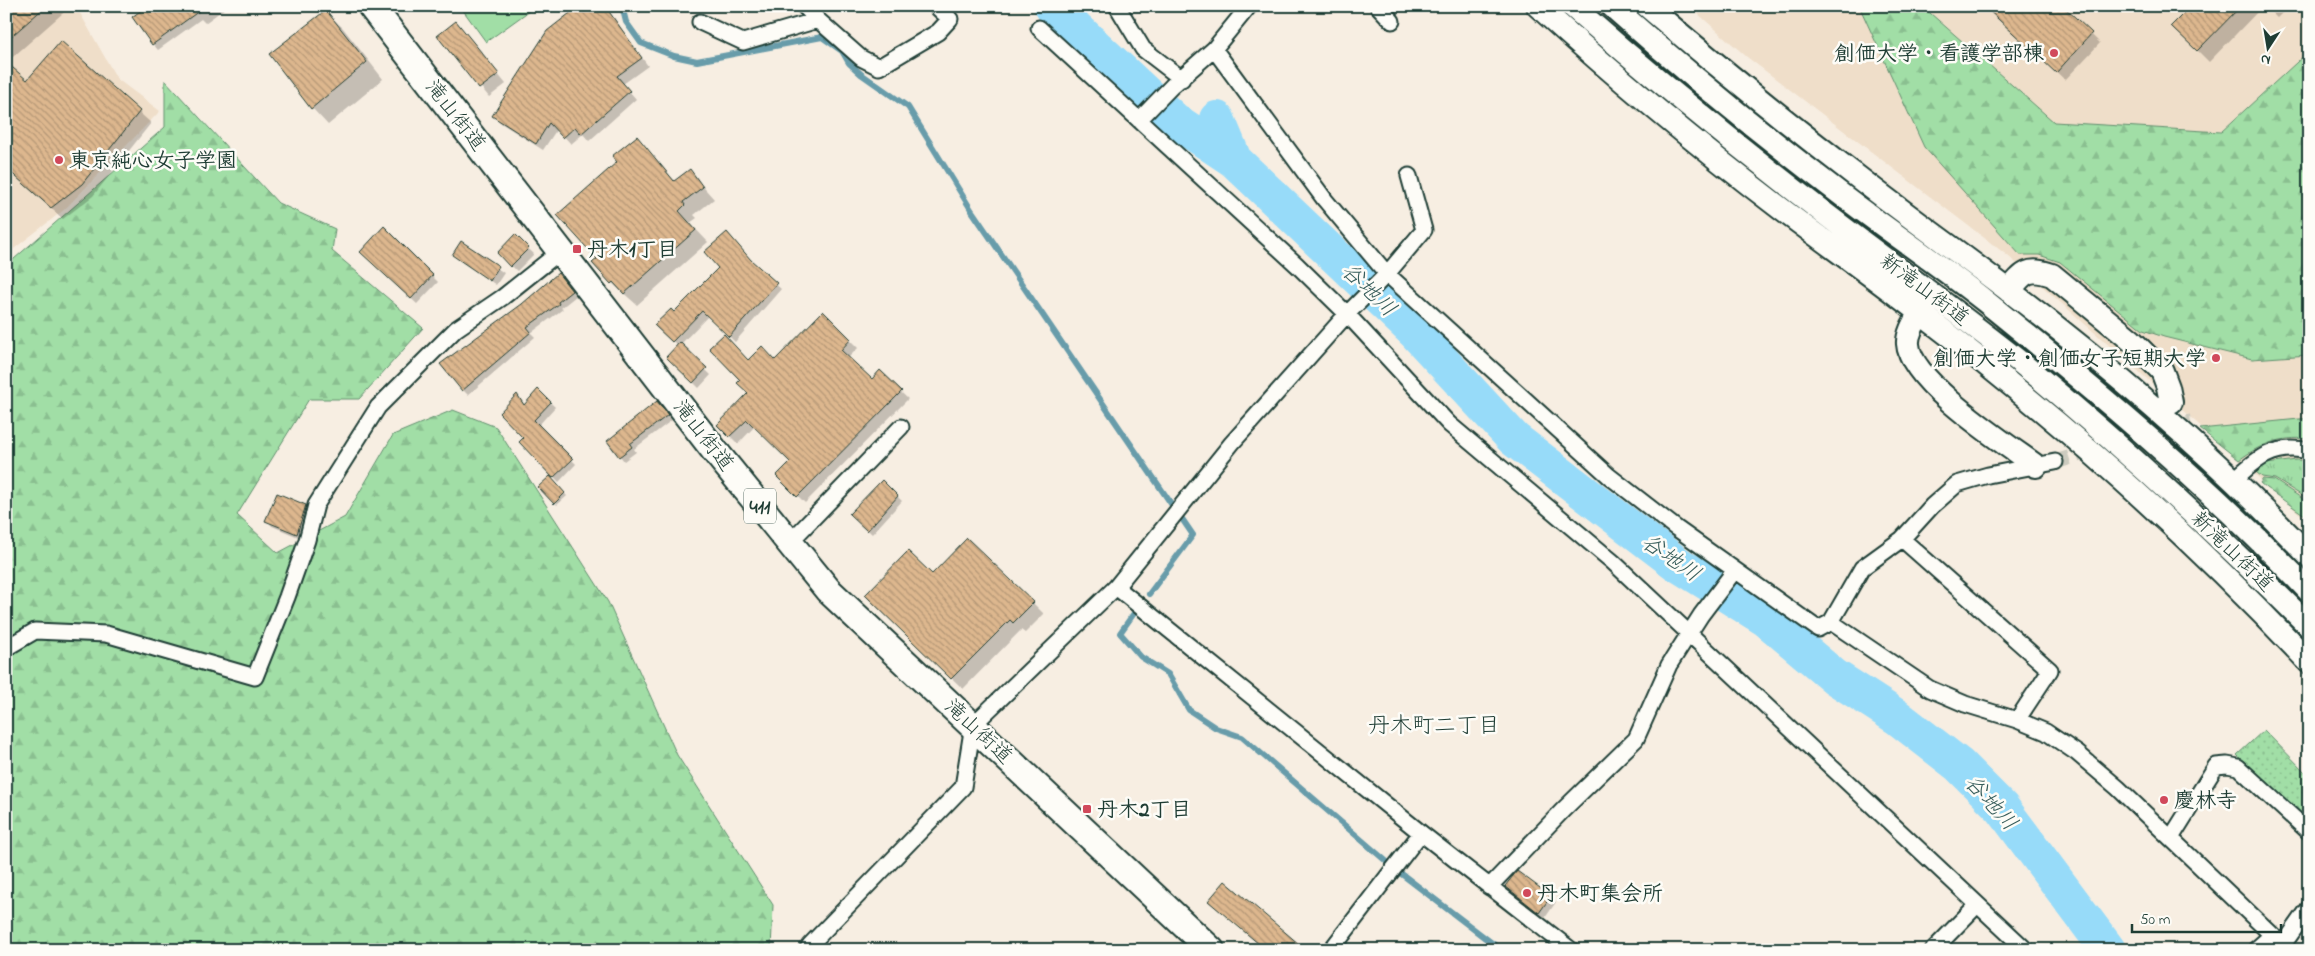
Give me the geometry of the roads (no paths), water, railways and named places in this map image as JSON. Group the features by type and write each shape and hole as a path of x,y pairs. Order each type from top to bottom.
{"highway":[{"name":"滝山街道","path":"371,6 562,250 714,450 828,590 1210,950"}],"main road":[{"path":"1538,6 1594,57 1676,126 1780,208 1920,312 2021,394 2172,523 2248,596 2309,662"},
{"name":"新滝山街道","path":"1572,6 1752,158 1937,297 2044,382 2115,442 2187,508 2309,626"},
{"name":"新滝山街道","path":"1612,6 1699,82 1770,139 1983,300 2084,382 2218,500 2309,591"},
{"path":"1647,6 1719,68 1835,160 2009,291 2141,398 2233,481 2309,556"},
{"path":"2009,291 2021,276 2030,270 2038,270 2052,275 2131,340 2162,371 2171,402"},
{"path":"1920,312 1908,343 1910,354 1922,374 1983,428 2046,464"}],"street":[{"path":"804,6 860,58 879,67 938,32 950,19 936,6"},
{"path":"1117,6 1144,49 1177,83"},
{"path":"1142,118 1214,49 1249,6"},
{"path":"1378,6 1392,21"},
{"path":"700,22 743,42 818,20"},
{"path":"1039,28 1142,118 1270,240 1351,311 1449,424 1612,562 2026,950"},
{"path":"1214,49 1325,200 1384,276 1609,476 1731,575 1818,630 1831,622 1862,568 1902,539 1932,506 1957,484 1988,475 2046,464"},
{"path":"807,950 963,787 973,725 1116,587 1232,443 1424,230 1410,176"},
{"path":"6,648 35,631 106,634 255,677 287,597 307,540 316,505 378,407 456,329 503,297 562,250"},
{"path":"790,542 901,427"},
{"path":"2233,481 2264,454 2280,450 2309,451"},
{"path":"1902,539 2050,670 2017,720"},
{"path":"1489,887 1564,809 1636,739 1669,665 1701,615 1731,575"},
{"path":"1116,587 1421,834 1571,950"},
{"path":"1831,622 1930,689 1965,704 2017,720 2046,732 2077,752 2118,788 2281,943"},
{"path":"2171,838 2216,766 2227,765 2238,767 2309,832"},
{"path":"1331,950 1421,834"},
{"path":"1934,950 1977,904"},
{"path":"2255,950 2281,943 2309,908"}],"waterway":[{"path":"622,6 626,22 641,43 674,56 697,61 822,37 842,51 849,63 861,74 908,107 972,211 1172,505"},
{"name":"谷地川","path":"1052,6 1174,120 1234,160"},
{"name":"谷地川","path":"1217,119 1234,160 1416,333 1514,439 1676,563 1766,619 1835,677 1897,717 1959,765 2002,808 2108,950"},
{"path":"1149,594 1193,535 1178,513"},
{"path":"1137,609 1120,633 1141,657 1168,674 1189,710 1216,728 1242,737 1386,861"},
{"path":"1399,872 1501,950"}],"tunnel":[{"path":"2055,462 2177,424 2191,422"}],"place":[{"name":"創価大学・看護学部棟","path":"2054,53"},
{"name":"東京純心女子学園","path":"59,160"},
{"name":"丹木1丁目","path":"577,249"},
{"name":"創価大学・創価女子短期大学","path":"2216,358"},
{"name":"慶林寺","path":"2164,800"},
{"name":"丹木2丁目","path":"1087,809"},
{"name":"丹木町集会所","path":"1527,893"}],"district":[{"name":"丹木町二丁目","path":"1434,724"}]}
